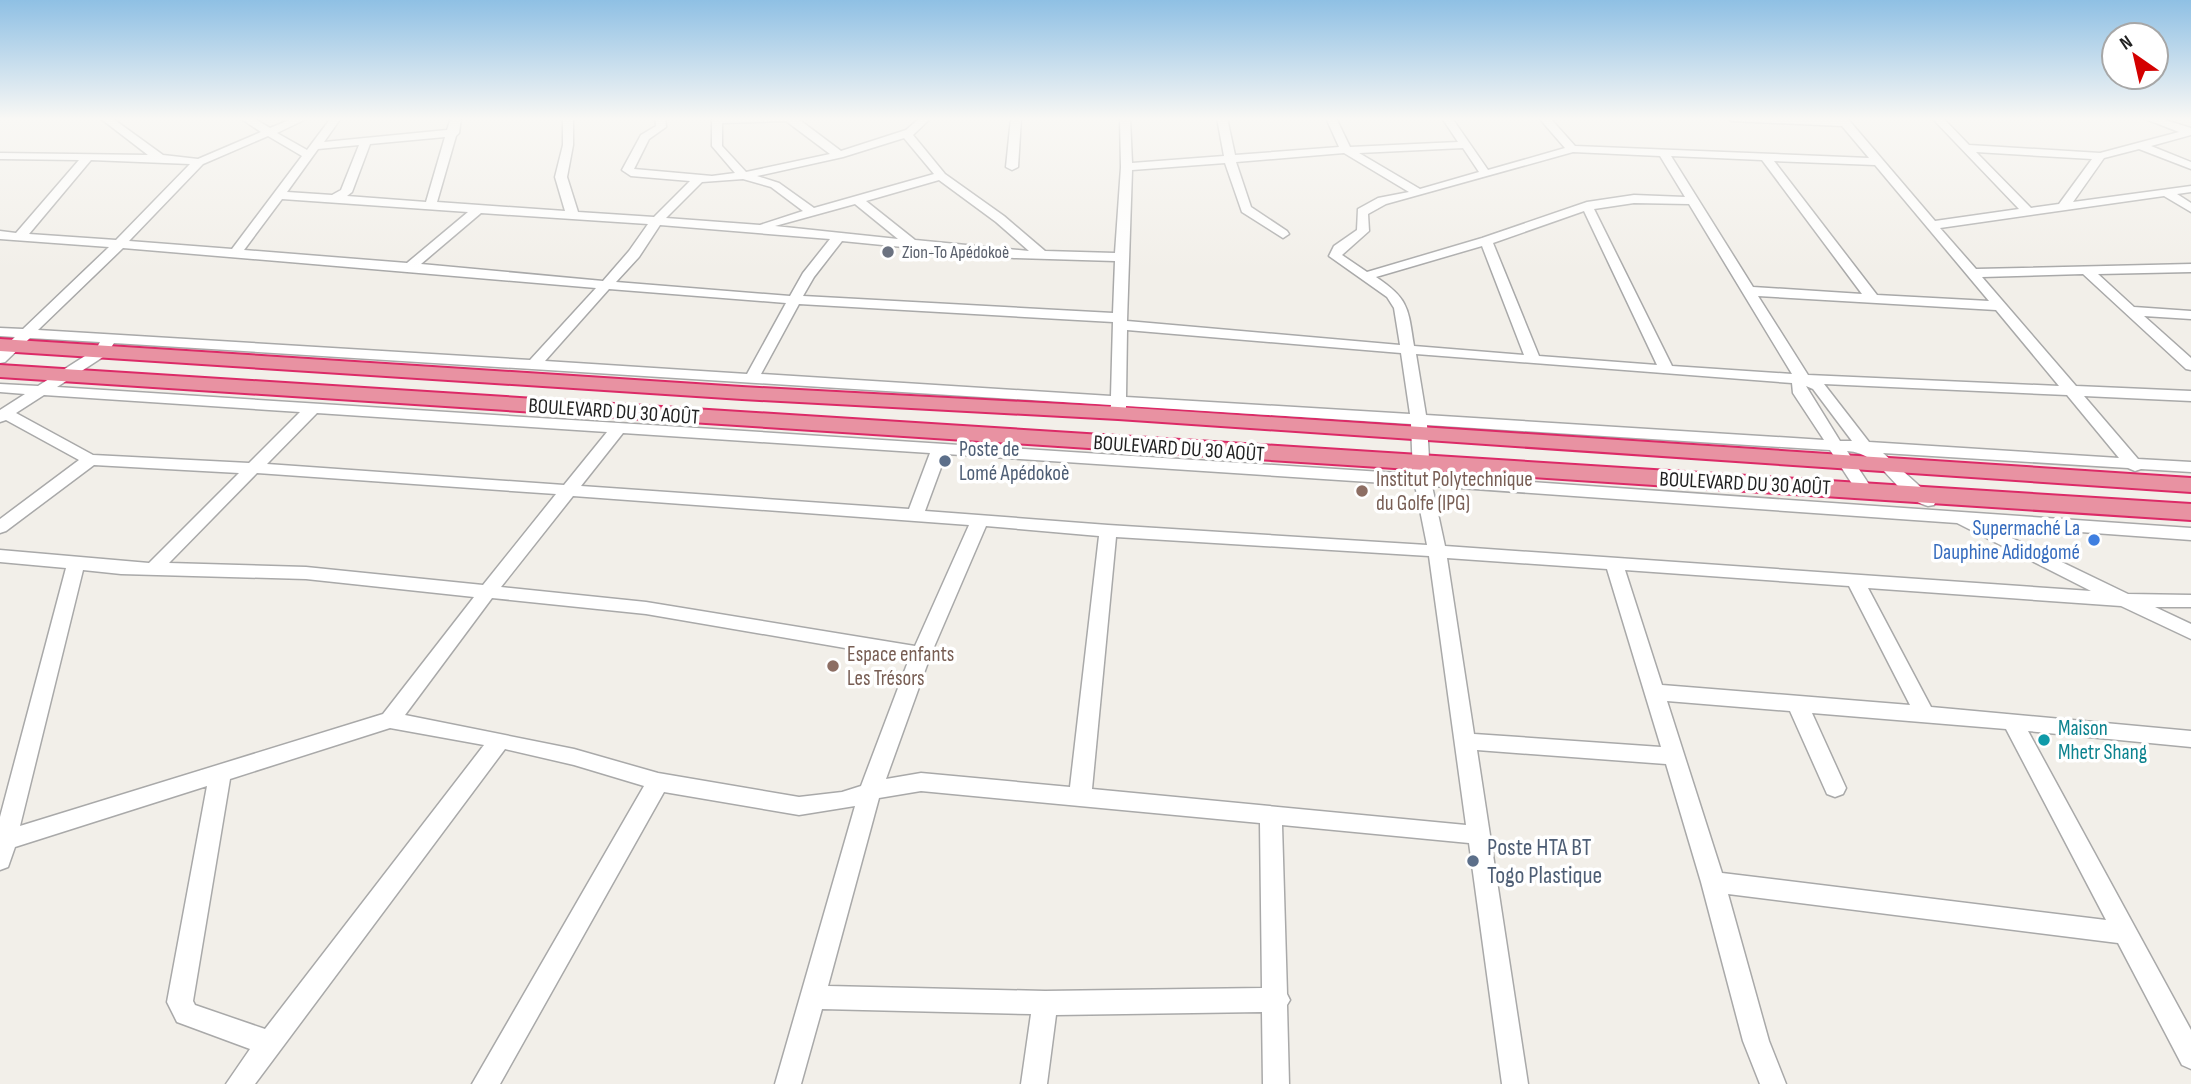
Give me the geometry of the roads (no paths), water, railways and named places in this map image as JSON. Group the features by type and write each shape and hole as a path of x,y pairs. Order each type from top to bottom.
{"highway":[{"name":"BOULEVARD DU 30 AOÛT","path":"8,343 105,346 1118,411 1841,453 1888,464 2145,478 2191,485"},
{"name":"BOULEVARD DU 30 AOÛT","path":"0,372 1129,444 1420,472 1864,489 2178,512"},
{"path":"1106,443 1095,436 1092,429 1094,416 1118,411 1142,421 1143,433 1129,444"},
{"path":"2145,478 2132,485 2135,494 2148,504 2178,512"}],"street":[{"path":"7,237 76,169"},
{"path":"8,343 118,246 193,169"},
{"path":"235,254 300,169"},
{"path":"333,199 346,192 355,169"},
{"path":"430,207 442,169"},
{"path":"563,169 561,177 573,217"},
{"path":"629,169 633,174 698,178 743,176 777,169"},
{"path":"737,169 743,176 775,185 811,211"},
{"path":"935,169 1041,254"},
{"path":"3,416 105,346 535,364 751,379 1118,411 1121,257 1127,169"},
{"path":"1233,169 1246,209 1283,233"},
{"path":"1378,169 1419,193"},
{"path":"1482,169 1485,173"},
{"path":"1501,169 1382,201 1362,212 1363,231 1338,249 1335,256 1398,301 1408,348 1419,427 1420,472 1437,551 1515,1084"},
{"path":"1673,169 1803,379 1818,386 1864,446 1888,464 1916,494 1955,517 2191,632"},
{"path":"1774,169 1873,299"},
{"path":"1885,169 2145,478"},
{"path":"1988,169 2026,211"},
{"path":"2063,206 2091,169"},
{"path":"754,228 941,176"},
{"path":"535,364 634,254 655,223 698,178"},
{"path":"1933,225 2191,189"},
{"path":"2167,192 2191,208"},
{"path":"280,195 476,211 754,228 1041,254 1121,257"},
{"path":"1366,276 1486,241 1587,206 1634,199 1692,201"},
{"path":"858,200 911,243"},
{"path":"1587,206 1667,370"},
{"path":"410,267 476,211"},
{"path":"751,379 808,276 840,236"},
{"path":"7,237 410,267 795,300 1120,321 1667,370 1803,379 2191,396"},
{"path":"1486,241 1533,360"},
{"path":"1973,273 2191,268"},
{"path":"2087,271 2191,366"},
{"path":"1748,291 2002,306"},
{"path":"2133,311 2191,314"},
{"path":"1803,379 1798,385 1801,393 1864,489"},
{"path":"0,388 620,426 940,449 1420,472 2191,534"},
{"path":"153,569 314,407"},
{"path":"3,416 90,460 252,468 1108,531 1437,551 2129,600 2191,601"},
{"path":"390,720 488,591 620,426"},
{"path":"1841,453 1864,446 2145,478 2191,467"},
{"path":"915,515 940,449"},
{"path":"0,527 90,460"},
{"path":"788,1084 870,792 921,654 980,520"},
{"path":"1080,799 1108,531"},
{"path":"0,556 153,569 281,571 488,591 646,608 921,654"},
{"path":"1614,563 1713,882 1756,1041 1773,1084"},
{"path":"2,847 76,564"},
{"path":"1855,580 1925,714"},
{"path":"1654,692 2191,739"},
{"path":"1798,705 1835,788"},
{"path":"2,847 220,772 390,720 574,757 658,782 799,806 842,801 870,792 921,782 1478,835"},
{"path":"2013,723 2191,1056"},
{"path":"239,1084 500,740"},
{"path":"1465,741 1674,756"},
{"path":"220,772 180,1002 186,1014 268,1043"},
{"path":"485,1084 658,782"},
{"path":"1272,816 1277,1000 1276,1084"},
{"path":"1713,882 2125,933"},
{"path":"812,997 1045,1003 1277,1000"},
{"path":"1034,1084 1045,1003"}],"place":[{"name":"Zion-To Apédokoè","path":"888,252"},
{"name":"Poste de Lomé Apédokoè","path":"945,461"},
{"name":"Institut Polytechnique du Golfe (IPG)","path":"1362,491"},
{"name":"Supermaché La Dauphine Adidogomé","path":"2094,540"},
{"name":"Espace enfants Les Trésors","path":"833,666"},
{"name":"Maison Mhetr Shang","path":"2044,740"},
{"name":"Poste HTA BT Togo Plastique","path":"1473,861"}]}
